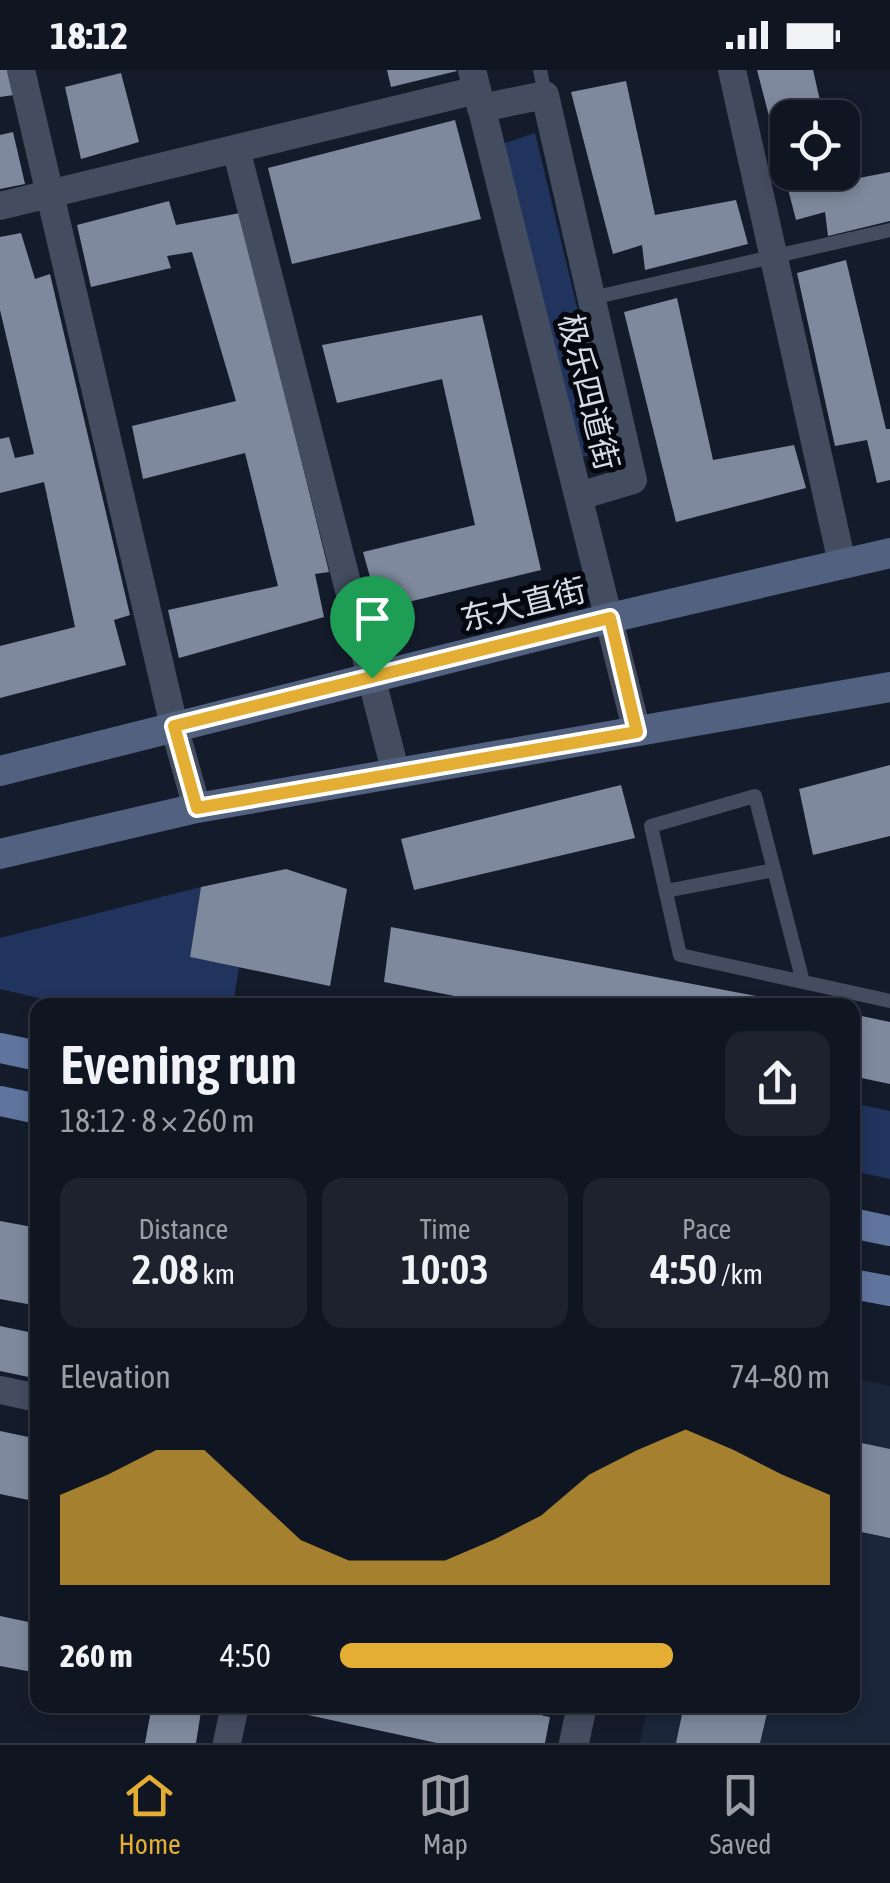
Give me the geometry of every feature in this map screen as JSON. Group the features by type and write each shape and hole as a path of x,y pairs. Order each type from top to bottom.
{"main road":[{"name":"东大直街","path":"0,771 890,552"},
{"path":"0,854 197,808 890,687"},
{"path":"0,1048 30,1054"},
{"path":"0,1102 30,1108"},
{"path":"860,1225 890,1231"},
{"path":"860,1286 890,1292"}],"street":[{"path":"20,70 174,726 197,808"},
{"path":"732,70 842,563"},
{"path":"0,206 477,89 542,82 634,480 579,496"},
{"name":"极乐四道街","path":"477,89 637,732"},
{"path":"236,149 396,774"},
{"path":"0,1390 30,1396"},
{"path":"227,1743 233,1713"},
{"path":"574,1743 580,1713"}],"lane":[{"path":"592,298 890,230"},
{"path":"803,982 755,796 651,826 680,955 890,1002"},
{"path":"666,891 774,870"}],"shaded area":[{"path":"535,133 612,452 573,458 502,144"},
{"path":"201,887 190,957 239,967 234,998 39,998 0,989 0,938"},
{"path":"860,1105 890,1111 890,1179 860,1173"},
{"path":"860,1380 890,1386 890,1743 640,1743 646,1713 860,1713"}],"building":[{"path":"0,70 7,70 14,95 0,97"},
{"path":"387,70 456,70 457,71 391,87"},
{"path":"757,70 813,70 820,100 770,100 770,120"},
{"path":"121,73 139,142 81,159 65,87"},
{"path":"626,81 655,215 736,200 748,244 645,270 642,245 613,254 571,92"},
{"path":"455,120 481,219 292,264 268,168"},
{"path":"13,132 25,184 0,189 0,135"},
{"path":"890,172 890,221 828,236 825,212 796,220 788,190 860,190 860,178"},
{"path":"169,201 176,225 240,213 329,572 315,574 324,617 179,658 168,610 278,586 245,453 143,479 132,426 236,401 192,252 167,256 171,268 91,287 77,225"},
{"path":"21,233 35,279 50,274 130,615 114,620 126,665 0,698 0,646 75,627 44,482 0,493 0,439 9,437 15,458 34,454 0,310 0,237"},
{"path":"846,260 886,429 890,429 890,480 877,483 867,440 835,446 797,273"},
{"path":"677,298 713,460 794,445 806,488 676,522 624,312"},
{"path":"482,315 541,570 379,609 363,552 475,525 442,379 337,403 322,345"},
{"path":"890,765 890,836 813,855 799,789"},
{"path":"621,785 635,838 414,890 401,839"},
{"path":"286,869 347,889 330,986 190,957 201,887"},
{"path":"391,927 767,998 465,998 384,982"},
{"path":"860,1016 890,1022 890,1084 860,1078"},
{"path":"0,1221 30,1227 30,1305 0,1299"},
{"path":"0,1326 30,1332 30,1377 0,1371"},
{"path":"0,1431 30,1437 30,1500 0,1494"},
{"path":"860,1443 890,1449 890,1538 860,1532"},
{"path":"0,1616 30,1622 30,1672 0,1666"},
{"path":"151,1713 201,1713 196,1743 145,1743"},
{"path":"299,1713 531,1713 550,1717 545,1743 437,1743"},
{"path":"682,1713 767,1713 760,1743 676,1743"}],"route":[{"path":"610,618 637,732 197,808 174,726 372,678 610,618"}]}
